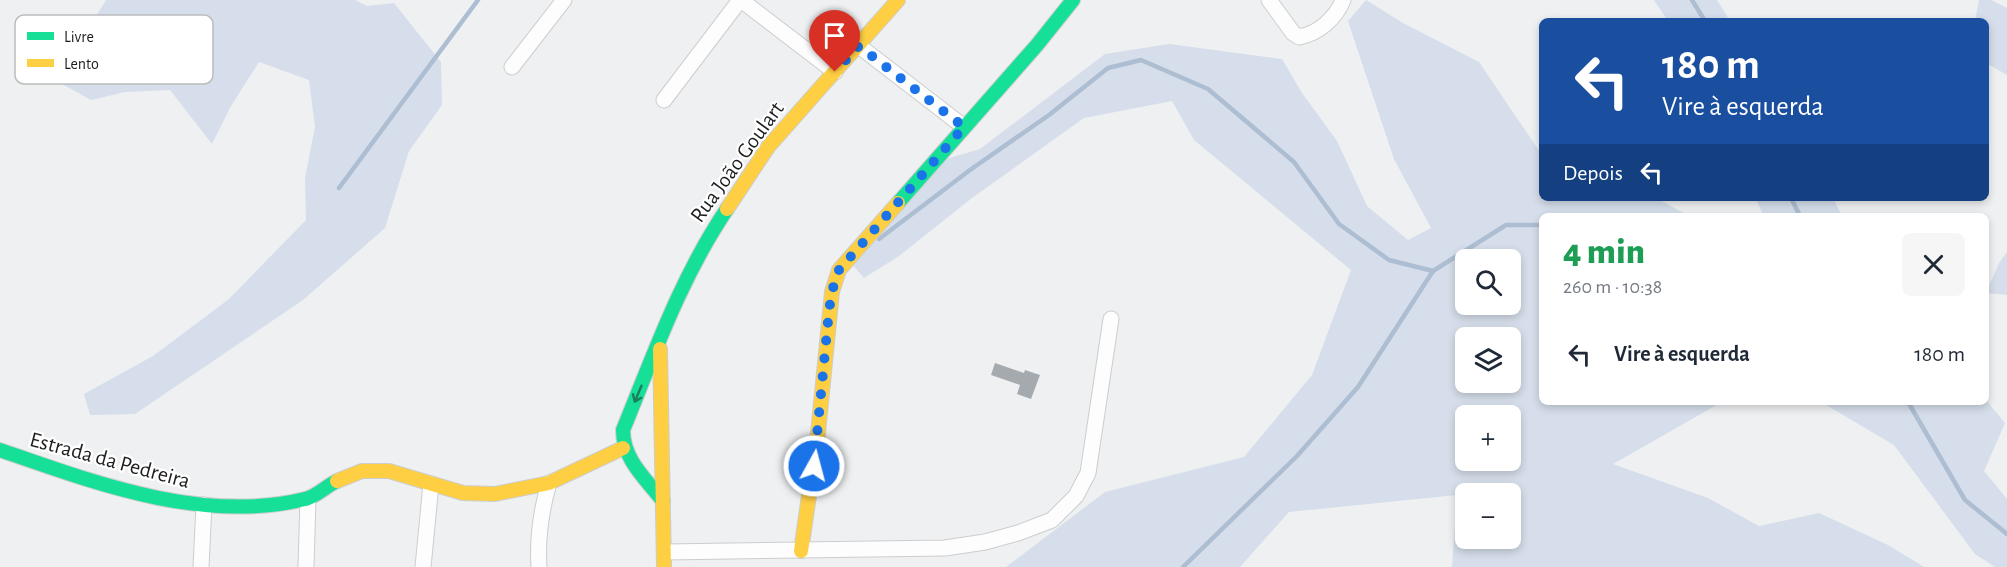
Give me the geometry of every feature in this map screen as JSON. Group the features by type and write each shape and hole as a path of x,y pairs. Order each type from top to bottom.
{"street":[{"path":"512,68 564,0"},
{"path":"664,99 741,0 835,72"},
{"name":"Rua João Goulart","path":"627,453 621,438 623,430 679,291 710,233 768,147 898,0"},
{"path":"801,551 818,434 829,311 832,291 839,270 1037,45 1073,0"},
{"path":"1269,0 1293,33 1299,37 1321,28 1340,9 1343,0"},
{"path":"859,46 964,127"},
{"path":"664,560 801,551 945,548 1018,533 1052,520 1076,496 1088,473 1112,319"},
{"name":"Rua João Goulart","path":"660,340 650,427 661,448 664,560"},
{"path":"623,430 650,427"},
{"name":"Estrada da Pedreira","path":"0,450 49,467 167,501 204,505 261,506 308,499 330,484 362,471 389,471 463,493 495,494 549,483 627,453 661,448"},
{"path":"627,453 663,501"},
{"path":"539,567 538,533 549,483"},
{"path":"423,567 431,484"},
{"path":"306,567 308,499"},
{"path":"201,567 204,505"}],"shaded area":[{"path":"106,0 355,0 367,6 394,3 441,62 442,105 409,151 385,228 303,300 135,414 90,415 84,394 153,356 229,299 306,220 305,178 315,127 309,80 259,62 231,106 212,144 170,90 125,92 91,100 62,84 213,84 213,15 97,15"},
{"path":"1366,0 1403,23 1479,62 1539,151 1539,201 1662,201 1684,213 1539,213 1539,405 1717,405 1613,464 1708,498 1759,526 1819,513 1888,545 1924,567 1452,567 1455,524 1455,549 1521,549 1521,483 1455,483 1455,495 1289,512 1240,567 1006,567 1105,492 1244,457 1312,375 1351,270 1194,140 1172,101 1084,118 972,198 899,256 864,278 852,264 943,160 980,149 1105,54 1169,44 1282,59 1302,93 1337,141 1367,206 1408,240 1431,228 1394,159 1348,21"},
{"path":"1654,0 1717,0 1728,18 1666,18"},
{"path":"1979,0 1991,0 2007,8 2007,75 1989,65 1989,18 1976,18"},
{"path":"1757,201 1834,201 1840,213 1762,213"},
{"path":"2007,252 2007,295 1989,293 1989,286 1999,263"},
{"path":"1989,404 2005,423 1984,471 2007,499 2007,567 1995,567 1975,554 1894,445 1826,405"}],"building":[{"path":"831,18 849,34 832,52 813,37"},
{"path":"995,363 1024,373 1025,370 1040,375 1031,399 1017,394 1020,385 991,375"}],"waterway":[{"path":"339,188 478,0"},
{"path":"1692,0 1703,18"},
{"path":"879,239 970,170 1049,115 1108,68 1141,60 1208,89 1294,162 1339,224 1389,260 1433,271 1506,225 1539,225"},
{"path":"1792,201 1798,213"},
{"path":"1183,567 1297,456 1358,387 1433,271"},
{"path":"1910,405 1965,500 2007,534"}],"traffic: fast":[{"path":"898,203 1037,45 1073,0"},
{"path":"663,501 631,460 624,441 623,430 682,289 727,209"},
{"path":"0,450 112,487 189,503 228,507 267,505 309,498 337,481"}],"traffic: slow":[{"path":"727,209 768,147 898,0"},
{"path":"801,551 818,433 832,292 839,270 898,203"},
{"path":"660,349 664,567"},
{"path":"337,481 362,471 389,471 463,493 495,494 549,483 623,448"}],"route":[{"path":"814,466 829,311 832,291 839,270 964,127 859,46 835,72"}]}
